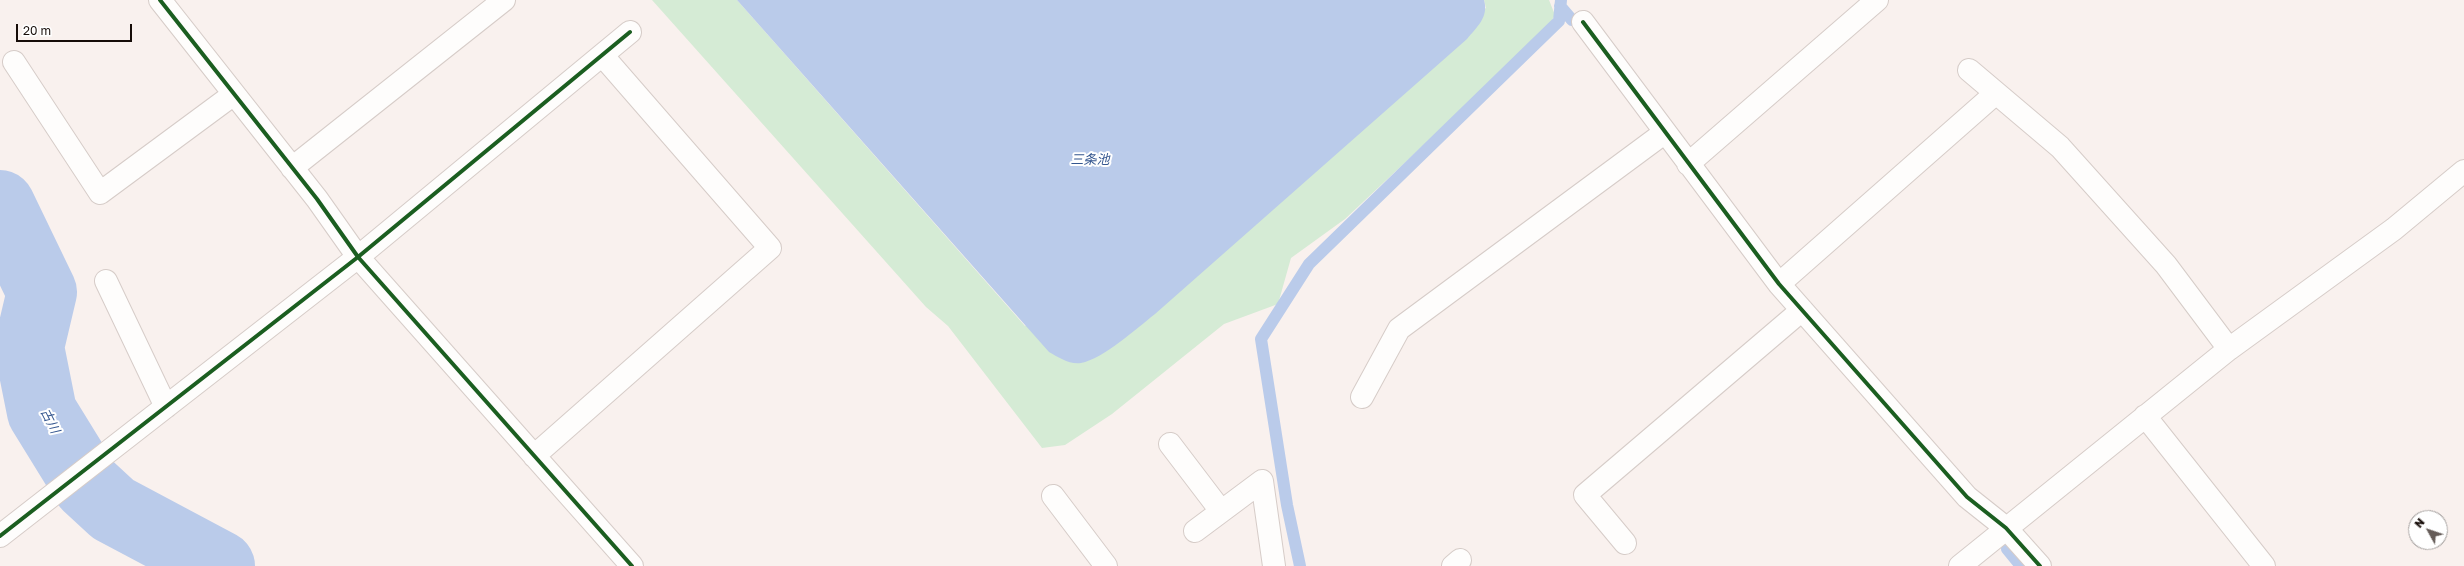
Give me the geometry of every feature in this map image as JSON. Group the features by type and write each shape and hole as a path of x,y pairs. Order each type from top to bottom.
{"street":[{"path":"160,0 292,168 358,257 632,566"},
{"path":"292,168 504,0"},
{"path":"1688,164 1877,0"},
{"path":"1583,22 1664,133 1779,284 1967,498 2006,528 2040,566"},
{"path":"0,536 68,485 358,257 630,32"},
{"path":"534,456 770,248 602,54"},
{"path":"14,62 100,193 234,94"},
{"path":"1969,70 2060,147 2166,265 2229,349"},
{"path":"1779,284 1996,93"},
{"path":"1362,397 1399,329 1664,133"},
{"path":"1960,566 2229,349 2394,229 2464,171"},
{"path":"106,281 166,407"},
{"path":"1625,543 1585,495 1802,310"},
{"path":"2145,416 2264,566"},
{"path":"1170,444 1220,512"},
{"path":"1195,531 1262,481 1274,566"},
{"path":"1053,496 1106,566"}],"green space":[{"path":"652,0 737,0 1025,326 1486,8 1484,0 1549,0 1555,15 1547,29 1345,219 1291,258 1278,304 1224,324 1112,414 1065,445 1042,448 948,326 926,307"}],"water":[{"name":"三条池","path":"737,0 1484,0 1485,12 1478,26 1467,39 1155,314 1099,356 1081,363 1073,363 1049,352"}],"waterway":[{"path":"1300,566 1287,505 1261,339 1309,264 1559,21 1561,0"},
{"path":"1560,6 1572,20"},
{"name":"古川","path":"0,205 42,292 29,347 42,412 87,485 113,509 220,566"},
{"path":"2007,549 2021,566"}],"cycle path":[{"path":"160,0 317,199 358,257 632,566"},
{"path":"1583,22 1779,284 1967,497 2006,528 2040,566"},
{"path":"0,536 358,257 630,32"}]}
